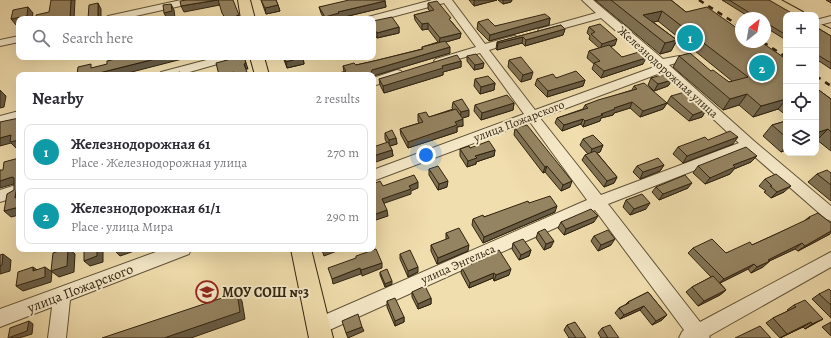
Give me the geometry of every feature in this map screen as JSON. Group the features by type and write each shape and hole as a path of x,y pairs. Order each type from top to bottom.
{"main road":[{"path":"244,0 247,16"},
{"path":"772,0 793,12"},
{"path":"819,26 831,34"},
{"path":"258,60 261,72"},
{"path":"302,252 320,332"}],"street":[{"path":"122,16 194,0"},
{"path":"376,18 443,0"},
{"path":"447,0 532,116 598,202 695,336 831,259"},
{"name":"Железнодорожная улица","path":"587,0 660,63 749,144 831,214"},
{"path":"431,64 603,14"},
{"path":"819,23 831,19"},
{"path":"0,43 16,40"},
{"name":"улица Пожарского","path":"376,175 532,116 675,56"},
{"path":"176,72 220,60"},
{"path":"376,81 409,70"},
{"path":"0,120 16,116"},
{"path":"598,202 749,144"},
{"path":"0,196 16,191"},
{"name":"улица Энгельса","path":"320,332 598,202"},
{"name":"улица Пожарского","path":"0,318 175,252"},
{"path":"57,338 62,295"}],"building":[{"path":"51,0 71,0 70,16 36,16 49,12"},
{"path":"217,0 181,6 180,1"},
{"path":"218,0 233,0 239,15 224,16"},
{"path":"261,0 276,0 278,5 265,8"},
{"path":"349,0 385,0 338,12 339,13 328,16 324,16 319,7"},
{"path":"611,0 671,0 686,12 707,7 735,27 735,48 770,48 783,57 783,100 761,106 747,94 730,99 679,56 690,53 711,71 713,70 729,82 748,77 662,11 643,15 677,40 665,43"},
{"path":"729,0 769,0 790,12 783,12 783,33 771,26 771,12 748,12"},
{"path":"437,1 461,33 440,38 428,23 422,24 414,15 434,10 428,3"},
{"path":"98,3 98,16 88,16 89,5"},
{"path":"171,4 172,11 164,13 163,5"},
{"path":"28,7 27,16 16,16 16,18 11,19 13,10"},
{"path":"545,14 550,18 490,35 478,22 488,19 495,26"},
{"path":"392,17 399,27 377,33 376,20"},
{"path":"600,24 617,39 602,44 591,34 595,32 589,27"},
{"path":"561,25 565,29 526,40 523,37 497,42"},
{"path":"819,29 831,36 831,63 819,56"},
{"path":"445,41 450,47 372,70 371,72 342,72 346,71 343,66 354,63 356,65 423,49 422,47"},
{"path":"609,45 622,57 639,52 646,58 604,71 594,63 600,61 589,51"},
{"path":"476,54 484,63 475,65 467,56"},
{"path":"457,55 461,61 442,66 443,68 383,86 379,79"},
{"path":"521,57 533,72 523,75 509,60"},
{"path":"151,60 103,72 77,72 78,67 91,64 91,68 107,64 107,61"},
{"path":"228,60 245,60 246,63 244,64 247,72 218,72 216,63"},
{"path":"576,71 585,80 548,91 537,79 553,74 556,78"},
{"path":"665,74 672,80 658,84 651,78"},
{"path":"488,76 495,83 481,87 475,79"},
{"path":"644,83 667,103 643,111 632,102 601,114 603,115 585,121 583,119 564,125 557,118 588,108 585,105 598,100 637,89 634,86"},
{"path":"819,90 831,99 831,132 828,129 819,132"},
{"path":"685,92 706,110 693,115 671,96"},
{"path":"507,95 514,103 482,113 475,105"},
{"path":"462,99 469,110 461,112 453,102"},
{"path":"456,109 463,119 455,122 457,125 408,142 400,129 423,122 418,114 426,112 429,117"},
{"path":"16,119 16,141 10,142 11,135 0,138 0,122"},
{"path":"783,122 783,134 772,125"},
{"path":"527,125 572,181 563,185 547,166 545,167 515,128"},
{"path":"392,130 396,138 389,140 385,133"},
{"path":"730,131 738,137 687,156 678,147 705,137 708,140"},
{"path":"593,135 603,145 592,149 583,139"},
{"path":"489,141 495,150 475,156 477,158 468,161 460,149 469,146 470,148"},
{"path":"388,142 392,150 376,155 376,146"},
{"path":"746,147 757,156 733,165 735,167 710,178 698,166"},
{"path":"595,151 617,177 607,181 585,155"},
{"path":"658,158 664,165 643,172 637,166"},
{"path":"16,159 16,208 4,211 7,194 14,190 14,178 12,177 0,181 0,170 3,170 4,162"},
{"path":"438,166 448,181 439,184 429,169"},
{"path":"827,170 831,173 831,185 817,174"},
{"path":"776,174 791,186 777,192 765,179"},
{"path":"414,175 418,182 409,186 411,189 382,199 387,210 376,214 376,183 380,181 383,186"},
{"path":"685,175 692,183 663,194 656,187"},
{"path":"642,194 650,203 634,209 626,200"},
{"path":"550,196 557,206 484,237 473,219 483,215 484,217 528,201 529,203"},
{"path":"591,209 598,216 566,229 561,222"},
{"path":"818,213 831,223 831,231 805,246 802,243 757,267 754,264 724,279 693,248 712,239 726,253 750,242 752,245"},
{"path":"459,228 469,245 438,258 431,245 449,238 446,233"},
{"path":"545,229 554,241 546,244 538,232"},
{"path":"608,230 615,239 601,245 594,236"},
{"path":"523,239 531,250 521,255 513,243"},
{"path":"376,249 382,263 361,270 360,268 332,279 328,268 356,258 356,256 367,252 376,252"},
{"path":"410,250 418,267 408,271 400,254"},
{"path":"499,250 511,269 496,275 494,273 470,283 462,268 486,258 485,256"},
{"path":"68,252 67,266 51,271 53,253"},
{"path":"84,252 97,252 97,256 84,261"},
{"path":"3,254 2,265 0,266 0,255"},
{"path":"33,267 33,271 45,267 45,277 16,286 18,272"},
{"path":"387,269 392,281 385,284 380,272"},
{"path":"713,276 726,290 704,301 692,287"},
{"path":"425,286 431,298 418,304 412,292"},
{"path":"829,289 831,291 831,305 819,294"},
{"path":"648,292 667,315 656,321 644,306 624,315 619,308"},
{"path":"237,293 240,312 164,338 102,338"},
{"path":"395,298 404,317 395,321 387,301"},
{"path":"805,300 823,319 812,324 811,322 787,334 773,318 796,307 794,305"},
{"path":"358,314 362,327 346,333 342,321"},
{"path":"29,321 27,331 8,338 10,328"},
{"path":"575,322 586,338 576,338 567,325"},
{"path":"610,325 619,338 608,338 602,328"},
{"path":"760,326 771,338 735,338"}],"railway":[{"path":"699,0 735,23"},
{"path":"771,47 783,55"},
{"path":"819,78 831,86"}],"place":[{"name":"Железнодорожная 61","path":"690,38"},
{"name":"Железнодорожная 61/1","path":"762,68"},
{"name":"МОУ СОШ №3","path":"207,292"}]}
